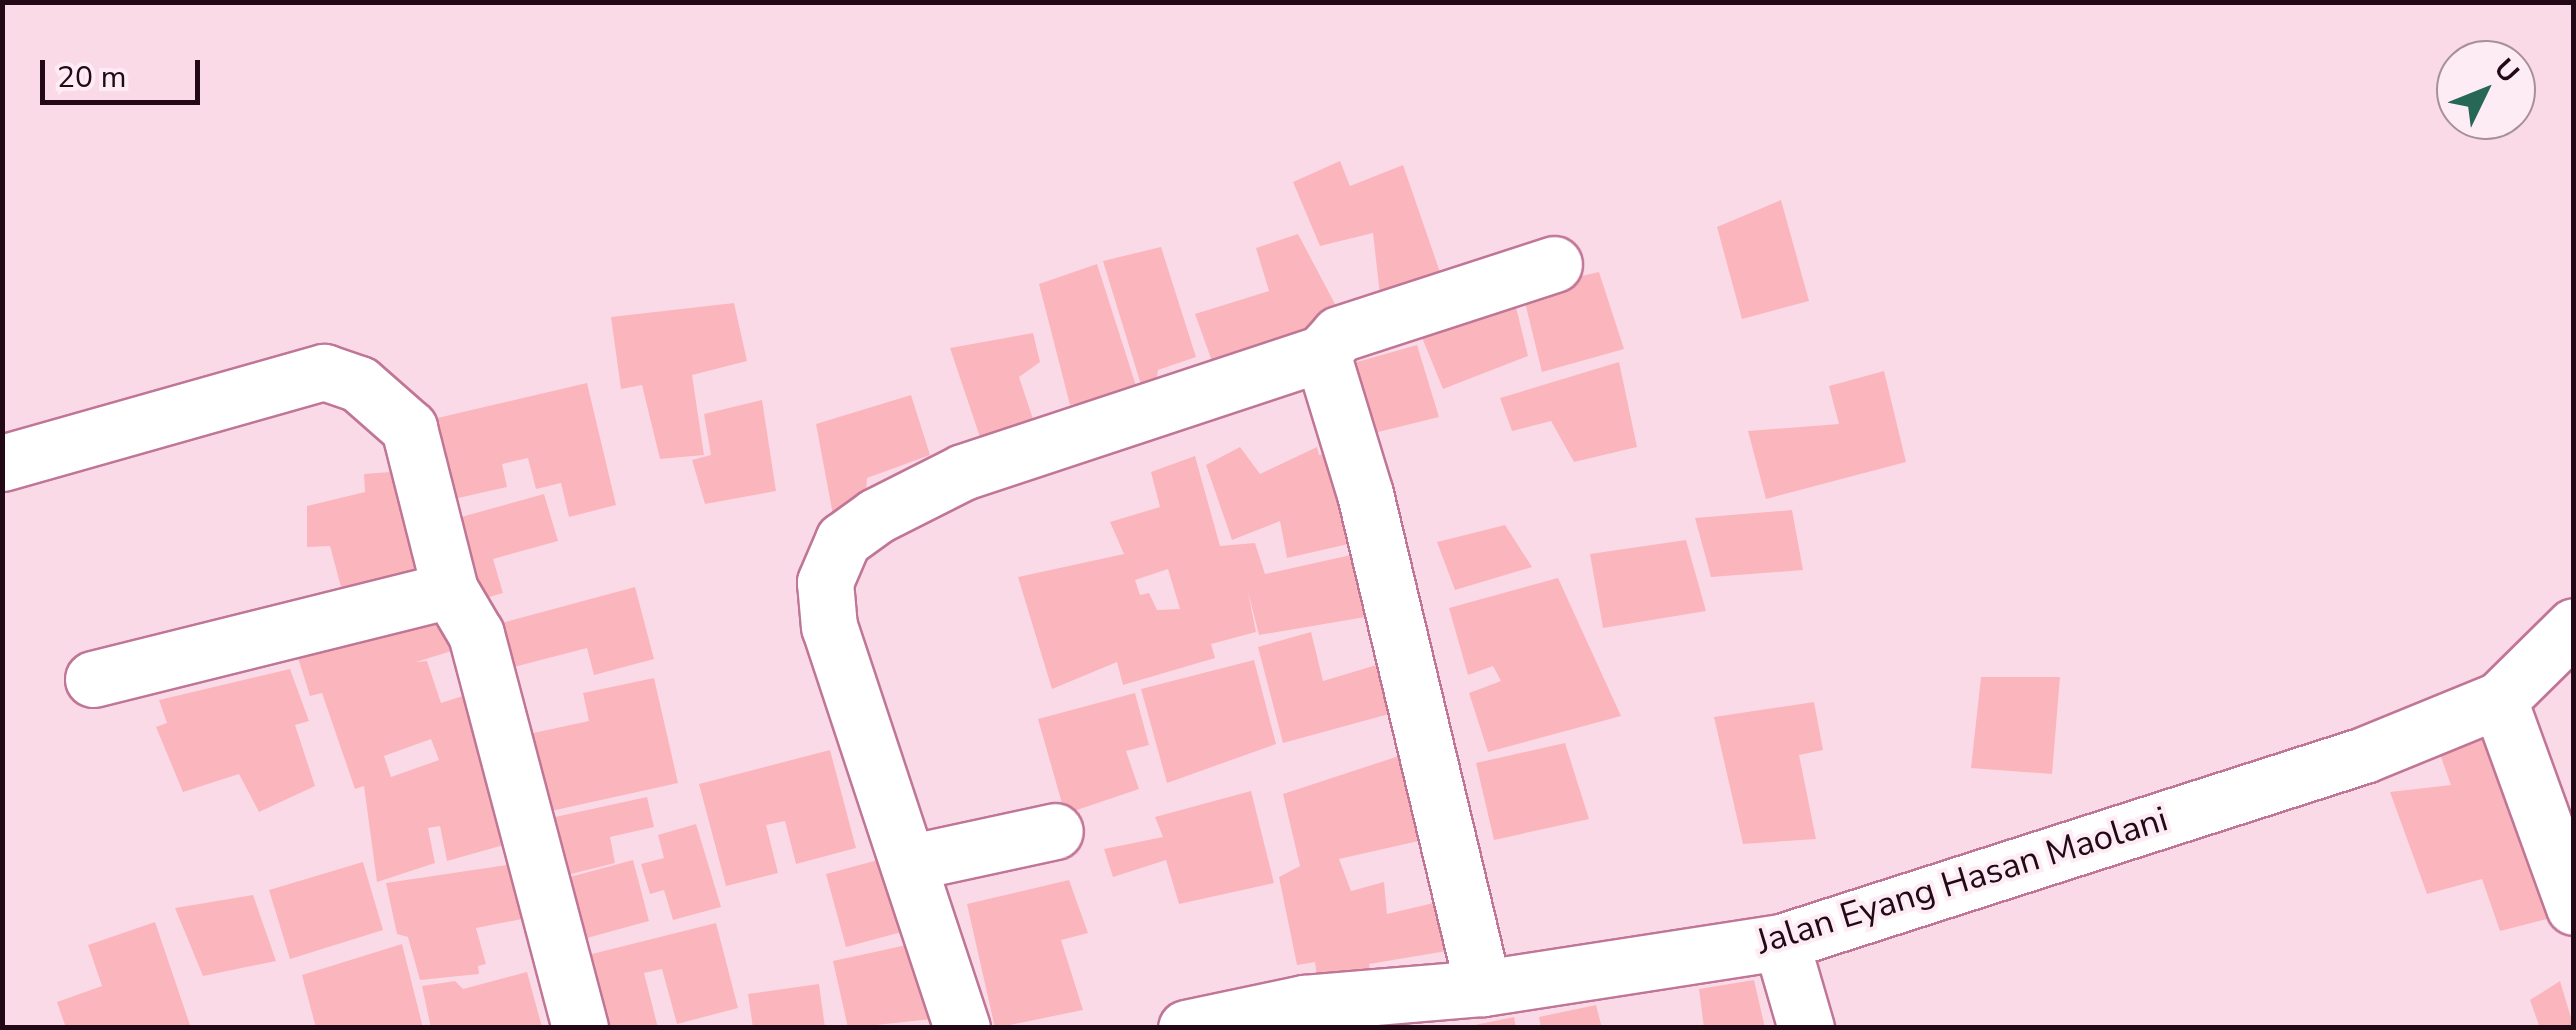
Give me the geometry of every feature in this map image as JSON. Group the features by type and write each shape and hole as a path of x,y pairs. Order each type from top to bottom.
{"street":[{"path":"962,1028 912,862 830,627 825,582 843,540 963,472 1322,353 1340,334 1554,264"},
{"path":"1322,353 1365,494 1483,988"},
{"path":"2,463 324,372 359,384 409,428 450,590 476,634 580,1028"},
{"path":"94,679 450,590"},
{"name":"Jalan Eyang Hasan Maolani","path":"1186,1028 1307,1015 1781,942 2364,756 2499,700 2574,626"},
{"path":"2499,700 2574,907"},
{"path":"912,862 1055,831"},
{"path":"1781,942 1806,1028"}],"building":[{"path":"1340,161 1350,186 1403,165 1442,278 1380,295 1373,233 1320,246 1293,182"},
{"path":"1781,200 1809,301 1742,319 1717,227"},
{"path":"1298,234 1345,323 1213,364 1195,314 1269,291 1256,248"},
{"path":"1161,247 1196,357 1158,370 1156,383 1142,388 1103,261"},
{"path":"1097,264 1138,392 1070,405 1039,284"},
{"path":"1599,272 1624,349 1542,372 1522,290"},
{"path":"1513,295 1528,356 1443,389 1414,318"},
{"path":"734,303 747,361 692,375 704,455 660,459 642,385 621,389 611,317"},
{"path":"1033,333 1040,362 1019,377 1035,425 984,449 950,348"},
{"path":"1417,345 1439,417 1374,433 1350,364"},
{"path":"1619,362 1637,447 1574,462 1551,421 1512,431 1500,398"},
{"path":"1884,371 1906,462 1766,499 1748,431 1839,424 1829,386"},
{"path":"587,383 616,505 569,517 561,483 536,489 528,458 502,464 507,487 436,503 416,423"},
{"path":"911,395 930,455 867,478 865,508 833,515 816,424"},
{"path":"762,400 776,491 705,504 692,460 711,455 704,414"},
{"path":"1240,447 1260,474 1317,447 1319,455 1350,448 1366,540 1287,558 1280,521 1232,540 1206,465"},
{"path":"1195,456 1220,546 1255,543 1265,574 1369,551 1383,614 1259,635 1248,592 1256,632 1211,644 1215,658 1123,685 1117,662 1052,689 1018,577 1124,554 1110,522 1160,507 1151,472","holes":["1168,569 1180,609 1157,610 1149,593 1140,595 1135,580"]},
{"path":"404,471 426,572 341,587 330,546 307,547 307,506 365,492 364,474"},
{"path":"544,494 558,541 493,559 503,593 469,603 447,521"},
{"path":"1792,510 1803,570 1711,577 1695,518"},
{"path":"1505,525 1532,567 1455,590 1437,542"},
{"path":"1686,540 1706,611 1603,628 1590,554"},
{"path":"1558,578 1621,716 1488,752 1469,693 1501,681 1493,666 1468,675 1449,608"},
{"path":"635,587 654,659 594,675 587,648 506,669 494,625"},
{"path":"432,607 455,650 416,662 427,661 441,703 472,693 511,843 447,861 440,826 428,828 435,863 377,882 364,786 355,789 322,693 310,696 294,645","holes":["431,739 439,760 391,777 384,756"]},
{"path":"1311,632 1323,681 1390,661 1411,708 1283,743 1258,647"},
{"path":"1254,660 1276,744 1167,783 1141,689"},
{"path":"290,669 309,721 295,725 315,786 259,812 239,774 183,792 156,727 167,723 159,700"},
{"path":"1981,677 2060,677 2052,774 1971,768"},
{"path":"654,678 678,783 533,815 515,737 589,721 583,693"},
{"path":"1135,693 1149,745 1126,751 1139,789 1065,814 1038,719"},
{"path":"1814,702 1823,750 1799,755 1816,839 1743,844 1714,717"},
{"path":"2493,709 2563,915 2500,931 2482,879 2427,894 2390,792 2451,785 2436,743"},
{"path":"1565,743 1589,819 1494,840 1476,763"},
{"path":"830,750 856,848 796,864 785,821 766,825 778,873 726,886 699,784"},
{"path":"1405,754 1423,840 1339,859 1351,891 1384,882 1387,914 1442,901 1453,950 1369,964 1372,986 1320,997 1315,962 1297,965 1279,877 1300,866 1283,794"},
{"path":"1251,791 1274,883 1179,904 1166,860 1113,877 1104,849 1163,837 1155,817"},
{"path":"647,797 654,827 610,837 615,863 559,877 546,819"},
{"path":"696,824 721,907 673,920 664,890 650,894 641,864 664,858 658,835"},
{"path":"889,857 909,930 846,947 826,874"},
{"path":"633,860 649,921 576,941 559,880"},
{"path":"363,862 383,930 290,959 269,890"},
{"path":"513,864 522,919 476,928 486,964 478,966 479,974 420,980 408,937 397,934 386,883"},
{"path":"1069,880 1088,933 1061,940 1083,1010 995,1028 967,904"},
{"path":"253,895 276,961 203,976 175,908"},
{"path":"155,922 191,1028 66,1028 57,1002 102,986 88,945"},
{"path":"716,923 738,1008 677,1024 662,969 644,973 658,1028 594,1028 576,958"},
{"path":"916,943 932,1019 848,1028 833,961"},
{"path":"402,944 423,1028 316,1028 302,975"},
{"path":"527,972 542,1027 431,1028 422,986 455,981 463,989"},
{"path":"1754,980 1765,1028 1704,1028 1699,989"},
{"path":"2560,981 2574,1028 2540,1028 2530,1000"},
{"path":"819,984 825,1028 753,1028 748,994"},
{"path":"1596,1005 1602,1028 1541,1028 1539,1017"},
{"path":"1514,1017 1516,1028 1470,1028 1470,1026"}]}
